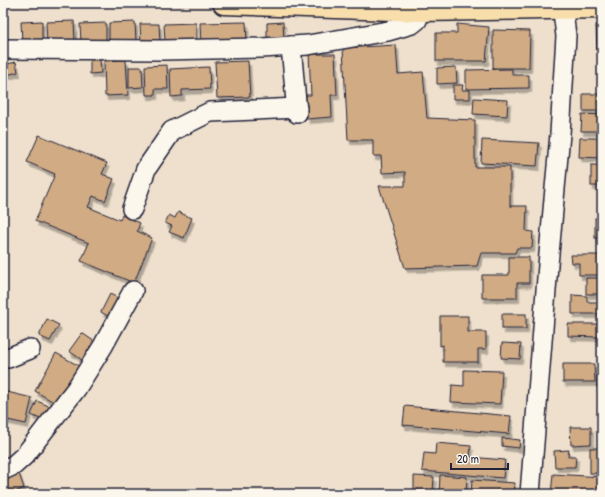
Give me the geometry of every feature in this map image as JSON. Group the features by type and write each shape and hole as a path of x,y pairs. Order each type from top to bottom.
{"main road":[{"path":"224,3 421,10 563,5 602,7"}],"street":[{"path":"530,494 560,134 566,36 563,5"},
{"path":"3,48 162,50 262,48 308,45 388,31 412,24 417,20 421,10"},
{"path":"132,209 146,169 172,131 210,112 297,110 292,46"},
{"path":"3,470 14,465 25,455 76,389 103,346 133,292"},
{"path":"3,356 8,358 30,349"}],"building":[{"path":"42,21 42,41 22,42 21,22"},
{"path":"74,21 75,43 47,44 46,22"},
{"path":"135,22 136,42 109,43 109,23"},
{"path":"246,22 247,43 201,45 200,23"},
{"path":"283,22 284,40 267,40 267,23"},
{"path":"106,23 106,42 81,43 80,24"},
{"path":"196,23 196,42 165,43 164,24"},
{"path":"140,24 159,24 160,43 141,43"},
{"path":"457,24 489,27 486,61 436,61 436,33 457,33"},
{"path":"596,25 602,25 602,52 597,52"},
{"path":"493,30 530,31 529,68 493,68"},
{"path":"396,45 398,74 423,72 427,118 475,120 475,167 510,167 510,206 527,206 526,231 533,232 532,248 517,248 515,253 481,253 477,266 405,268 379,186 405,186 405,172 382,173 381,156 373,156 373,140 348,140 343,48"},
{"path":"309,54 335,54 337,95 331,95 332,117 307,119 306,95 311,95"},
{"path":"100,59 101,73 90,74 90,60"},
{"path":"126,60 128,95 105,96 104,61"},
{"path":"248,61 250,97 217,98 215,62"},
{"path":"16,62 18,72 3,76 3,65"},
{"path":"167,65 168,89 155,89 155,95 146,95 145,66"},
{"path":"129,67 142,67 143,87 129,88"},
{"path":"209,67 210,89 182,90 182,96 171,97 170,69"},
{"path":"456,67 457,83 437,84 437,68"},
{"path":"512,69 512,75 529,75 529,88 466,89 466,70"},
{"path":"453,85 463,85 462,90 470,90 470,99 453,99"},
{"path":"583,94 602,94 602,111 583,111"},
{"path":"474,98 508,100 507,116 473,114"},
{"path":"582,114 602,115 602,131 581,131"},
{"path":"39,135 107,163 102,174 114,179 105,201 93,196 88,207 120,220 122,215 140,223 137,231 152,238 134,283 81,261 89,243 35,221 55,174 27,162"},
{"path":"580,138 602,138 602,158 579,157"},
{"path":"482,140 539,143 537,166 481,163"},
{"path":"591,165 602,165 602,186 591,186"},
{"path":"178,212 192,218 184,238 169,232 172,226 165,223 169,215 175,218"},
{"path":"595,218 602,218 602,238 595,238"},
{"path":"571,255 602,255 602,275 579,275 579,263 572,263"},
{"path":"509,257 529,257 529,283 517,283 517,298 482,298 482,275 509,275"},
{"path":"586,278 602,278 602,294 586,294"},
{"path":"110,294 120,299 111,318 101,312"},
{"path":"572,295 587,296 587,302 602,302 602,314 572,314"},
{"path":"502,314 526,314 526,329 502,329"},
{"path":"440,316 468,316 468,332 486,332 486,349 478,349 478,362 443,362 443,345 440,346"},
{"path":"47,319 59,325 50,341 39,336"},
{"path":"568,324 599,324 599,337 568,336"},
{"path":"82,333 98,344 85,362 69,351"},
{"path":"502,343 521,344 520,359 501,358"},
{"path":"56,353 79,366 57,404 35,391"},
{"path":"563,364 594,364 595,382 563,382"},
{"path":"602,367 602,387 597,387 597,368"},
{"path":"464,370 502,371 500,404 451,402 452,385 464,386"},
{"path":"3,391 32,398 26,424 3,419"},
{"path":"37,401 51,407 45,421 31,415"},
{"path":"405,406 511,416 509,434 403,425"},
{"path":"570,427 591,427 591,444 571,445"},
{"path":"502,438 520,440 519,448 502,446"},
{"path":"436,443 471,446 470,457 505,460 503,478 422,471 424,453 435,454"},
{"path":"590,448 602,448 602,473 590,473"},
{"path":"569,450 568,456 576,456 575,467 555,467 554,451"},
{"path":"18,471 24,488 11,494 3,494 3,485 5,484 3,478"},
{"path":"553,474 602,477 602,494 551,494"},
{"path":"440,475 467,477 466,494 439,494"},
{"path":"414,476 434,477 433,492 414,490"},
{"path":"472,480 515,483 514,494 471,494"}]}
